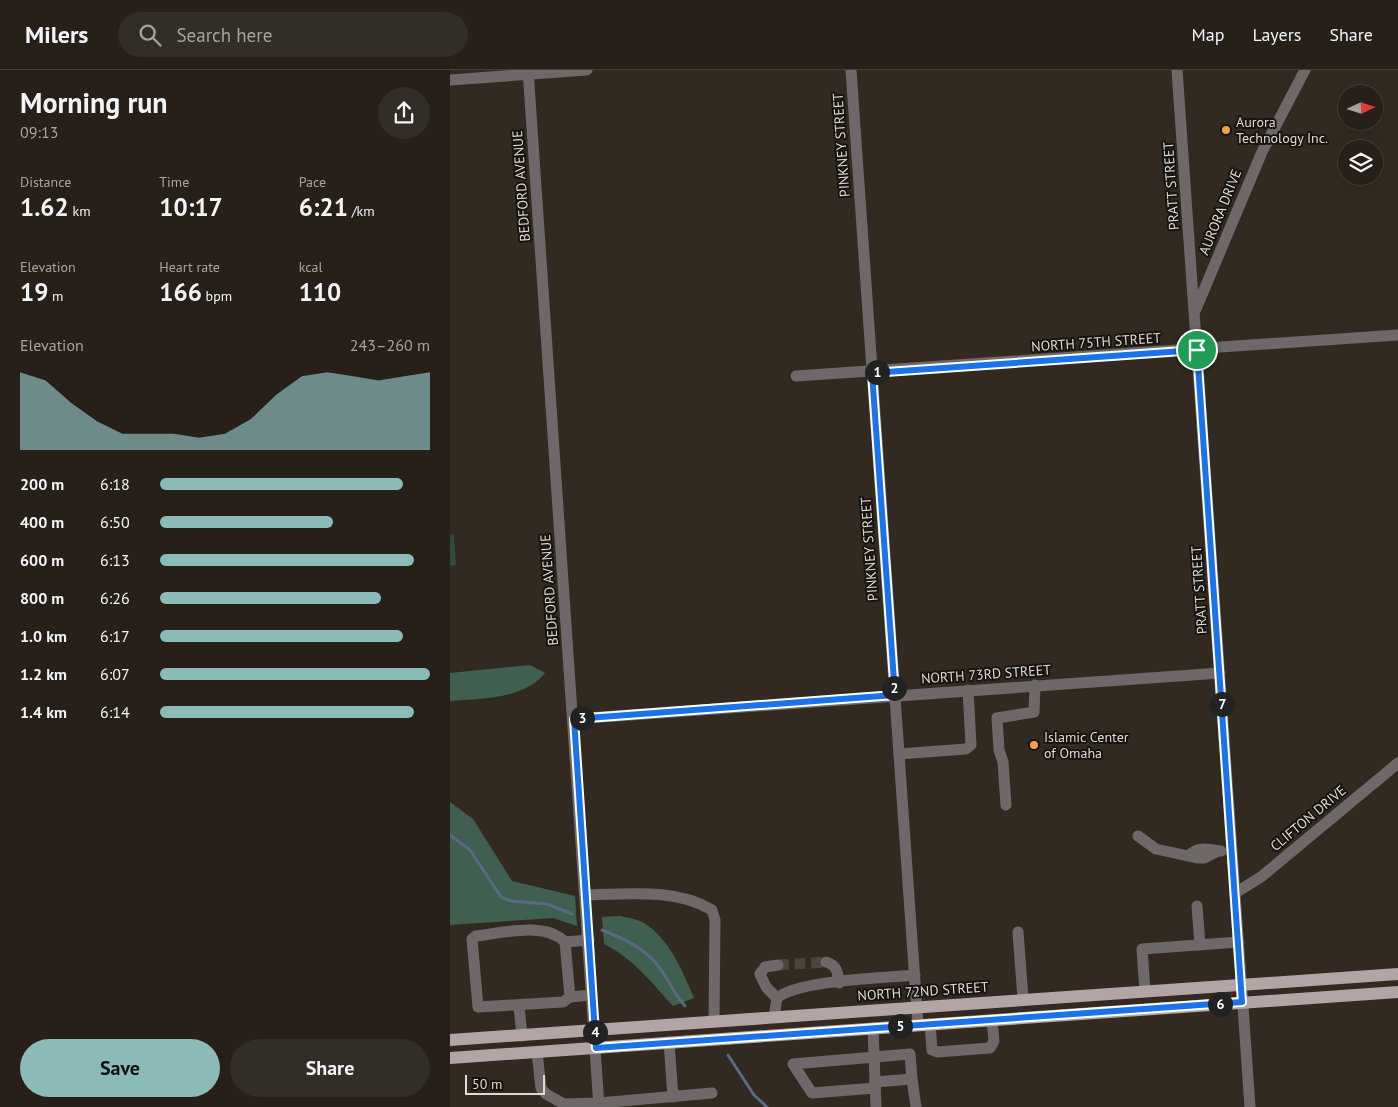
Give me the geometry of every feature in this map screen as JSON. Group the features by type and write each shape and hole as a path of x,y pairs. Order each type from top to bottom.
{"main road":[{"name":"NORTH 72ND STREET","path":"450,1040 1398,974"},
{"path":"450,1058 1398,992"}],"street":[{"path":"450,80 528,72 587,70"},
{"name":"PINKNEY STREET","path":"851,70 917,1006 934,1052 990,1048 994,1042 992,1020"},
{"name":"PRATT STREET","path":"1177,70 1250,1107"},
{"name":"AURORA DRIVE","path":"1194,313 1258,159 1305,70"},
{"name":"BEDFORD AVENUE","path":"528,72 574,719 599,1105"},
{"name":"NORTH 75TH STREET","path":"796,376 872,373 1398,335"},
{"name":"NORTH 73RD STREET","path":"574,719 1220,673"},
{"path":"1006,805 1003,762 998,750 997,718 1034,712 1035,686"},
{"path":"899,754 966,749 971,745 968,690"},
{"name":"CLIFTON DRIVE","path":"1235,892 1261,877 1398,763"},
{"path":"1138,836 1156,848 1189,855 1196,849 1204,847 1232,852"},
{"path":"586,895 675,896 700,903 712,910 715,920 714,1022"},
{"path":"1197,906 1200,945"},
{"path":"588,940 566,942 550,931 476,936 472,939 478,1007 563,1002 570,996 592,995"},
{"path":"1018,932 1024,999"},
{"path":"566,942 570,996"},
{"path":"1145,991 1142,949 1239,942"},
{"path":"826,962 836,968 839,983"},
{"path":"777,998 766,987 760,974 765,967 778,965"},
{"path":"774,1017 777,998 783,993 802,988 915,975"},
{"path":"519,1006 522,1036"},
{"path":"872,1028 876,1107"},
{"path":"669,1042 673,1096"},
{"path":"537,1052 540,1081 546,1094 564,1104 599,1105 712,1093"},
{"path":"912,1079 812,1093 793,1064 910,1054 916,1107"}],"green space":[{"path":"454,534 456,565 450,566 450,535"},
{"path":"530,665 545,673 536,682 514,693 488,698 450,701 450,673"},
{"path":"450,802 473,819 512,881 575,896 577,926 553,918 450,925"},
{"path":"621,916 644,923 661,937 674,956 694,998 673,1006 633,964 604,944 602,917"}],"waterway":[{"path":"450,835 470,850 501,897 511,901 547,904 572,914"},
{"path":"602,930 626,940 647,954 659,967 685,1006"},
{"path":"728,1055 754,1095 767,1107"}],"tunnel":[{"path":"778,965 826,962"}],"place":[{"name":"Aurora Technology Inc.","path":"1226,130"},
{"name":"Islamic Center of Omaha","path":"1034,745"}],"route":[{"path":"1197,350 1239,931 1242,1002 596,1048 574,719 895,695 872,373 1197,350"}]}
